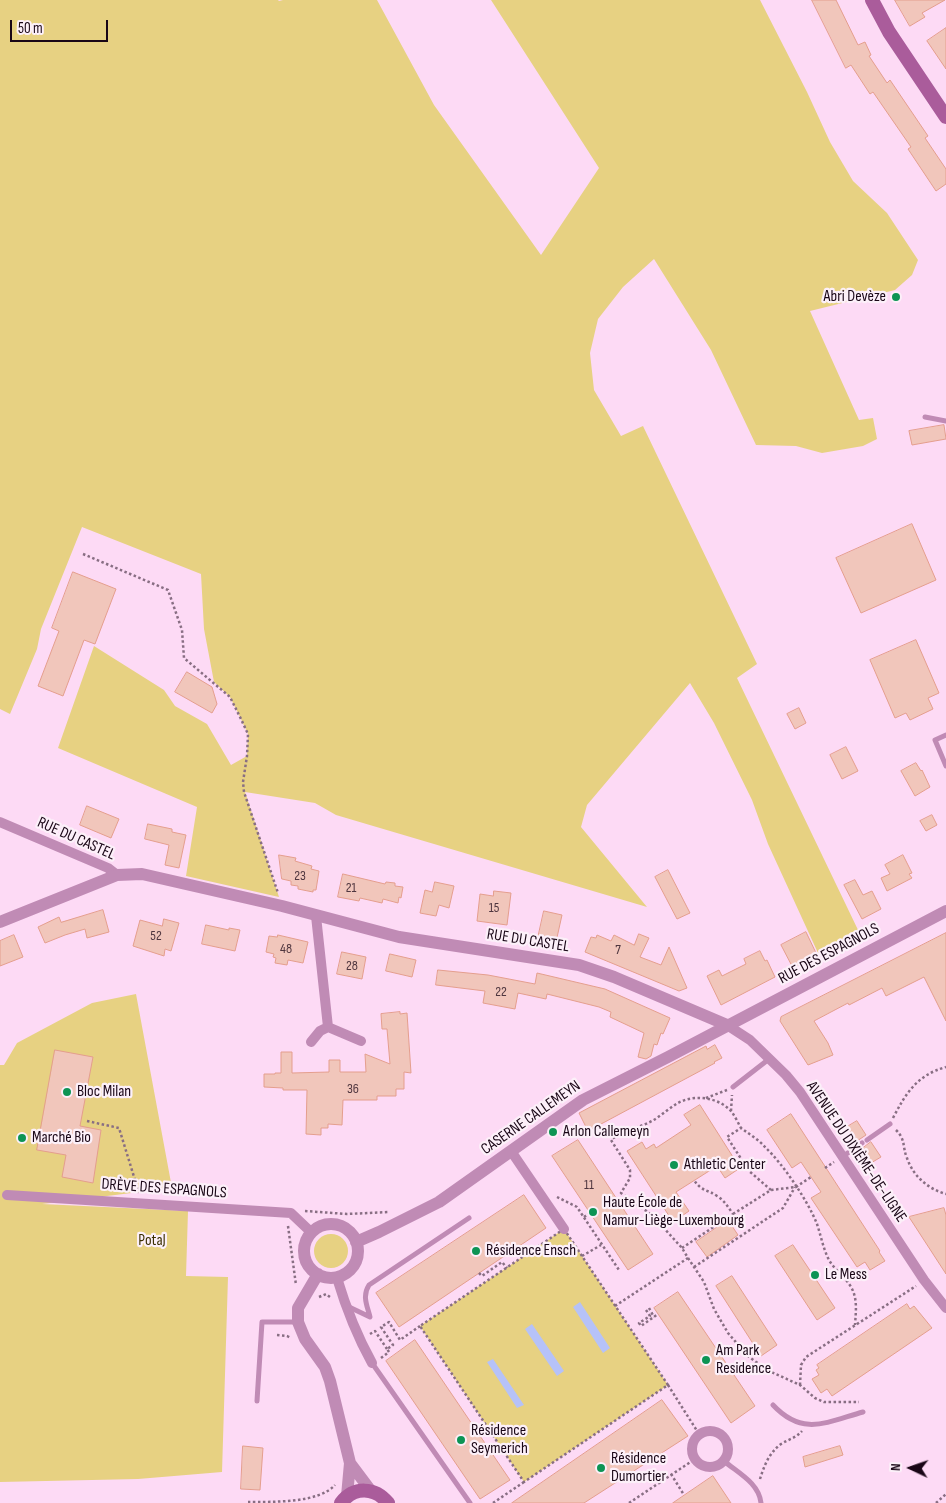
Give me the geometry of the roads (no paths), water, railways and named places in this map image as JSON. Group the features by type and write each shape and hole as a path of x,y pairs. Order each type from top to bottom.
{"main road":[{"path":"872,0 889,32 946,117"},
{"path":"342,1501 358,1490 371,1490 388,1503"}],"street":[{"name":"RUE DU CASTEL","path":"0,822 108,868 117,875 142,874 282,906 399,937 579,965 614,977 728,1025"},
{"path":"0,922 117,875"},
{"name":"RUE DES ESPAGNOLS","path":"728,1025 946,911"},
{"path":"316,916 328,1027"},
{"name":"AVENUE DU DIXIÈME-DE-LIGNE","path":"728,1025 750,1040 800,1092 924,1280 946,1308"},
{"name":"CASERNE CALLEMEYN","path":"356,1242 439,1202 583,1100 728,1025"},
{"path":"311,1042 320,1031 328,1027 361,1041"},
{"path":"511,1152 564,1229"},
{"name":"DRÈVE DES ESPAGNOLS","path":"7,1194 291,1213 311,1232"},
{"path":"331,1224 342,1226 351,1232 356,1242 358,1250 357,1259 352,1267 338,1278 328,1279 318,1274 310,1268 305,1260 306,1240 311,1232 320,1226 331,1224"},
{"path":"318,1274 298,1308 298,1322 305,1339 325,1368 330,1380 350,1463 371,1490"},
{"path":"338,1278 345,1304 360,1341 372,1363"},
{"path":"711,1430 722,1434 726,1438 729,1450 724,1461 714,1467 709,1467 703,1466 695,1459 692,1443 699,1434 711,1430"},
{"path":"342,1501 350,1463"}],"lane":[{"path":"925,417 946,421"},
{"path":"946,735 935,740 946,766"},
{"path":"733,1087 769,1059"},
{"path":"842,1157 890,1124"},
{"path":"345,1304 370,1317 364,1297 369,1285 469,1218"},
{"path":"257,1401 262,1322 298,1322"},
{"path":"372,1363 470,1503"},
{"path":"773,1405 783,1416 795,1422 808,1425 822,1424 863,1412"},
{"path":"724,1461 756,1488 760,1495 761,1503"}],"water":[{"path":"580,1302 610,1348 603,1353 573,1307"},
{"path":"532,1324 564,1371 557,1376 525,1329"},
{"path":"493,1359 524,1405 517,1408 487,1362"}],"place":[{"name":"Abri Devèze","path":"896,297"},
{"name":"Bloc Milan","path":"67,1092"},
{"name":"Arlon Callemeyn","path":"553,1132"},
{"name":"Marché Bio","path":"22,1138"},
{"name":"Athletic Center","path":"674,1165"},
{"name":"Haute École de Namur-Liège-Luxembourg","path":"593,1212"},
{"name":"Résidence Ensch","path":"476,1251"},
{"name":"Le Mess","path":"815,1275"},
{"name":"Am Park Residence","path":"706,1360"},
{"name":"Résidence Seymerich","path":"461,1440"},
{"name":"Résidence Dumortier","path":"601,1468"}],"park label":[{"name":"PotaJ","path":"152,1241"}]}
